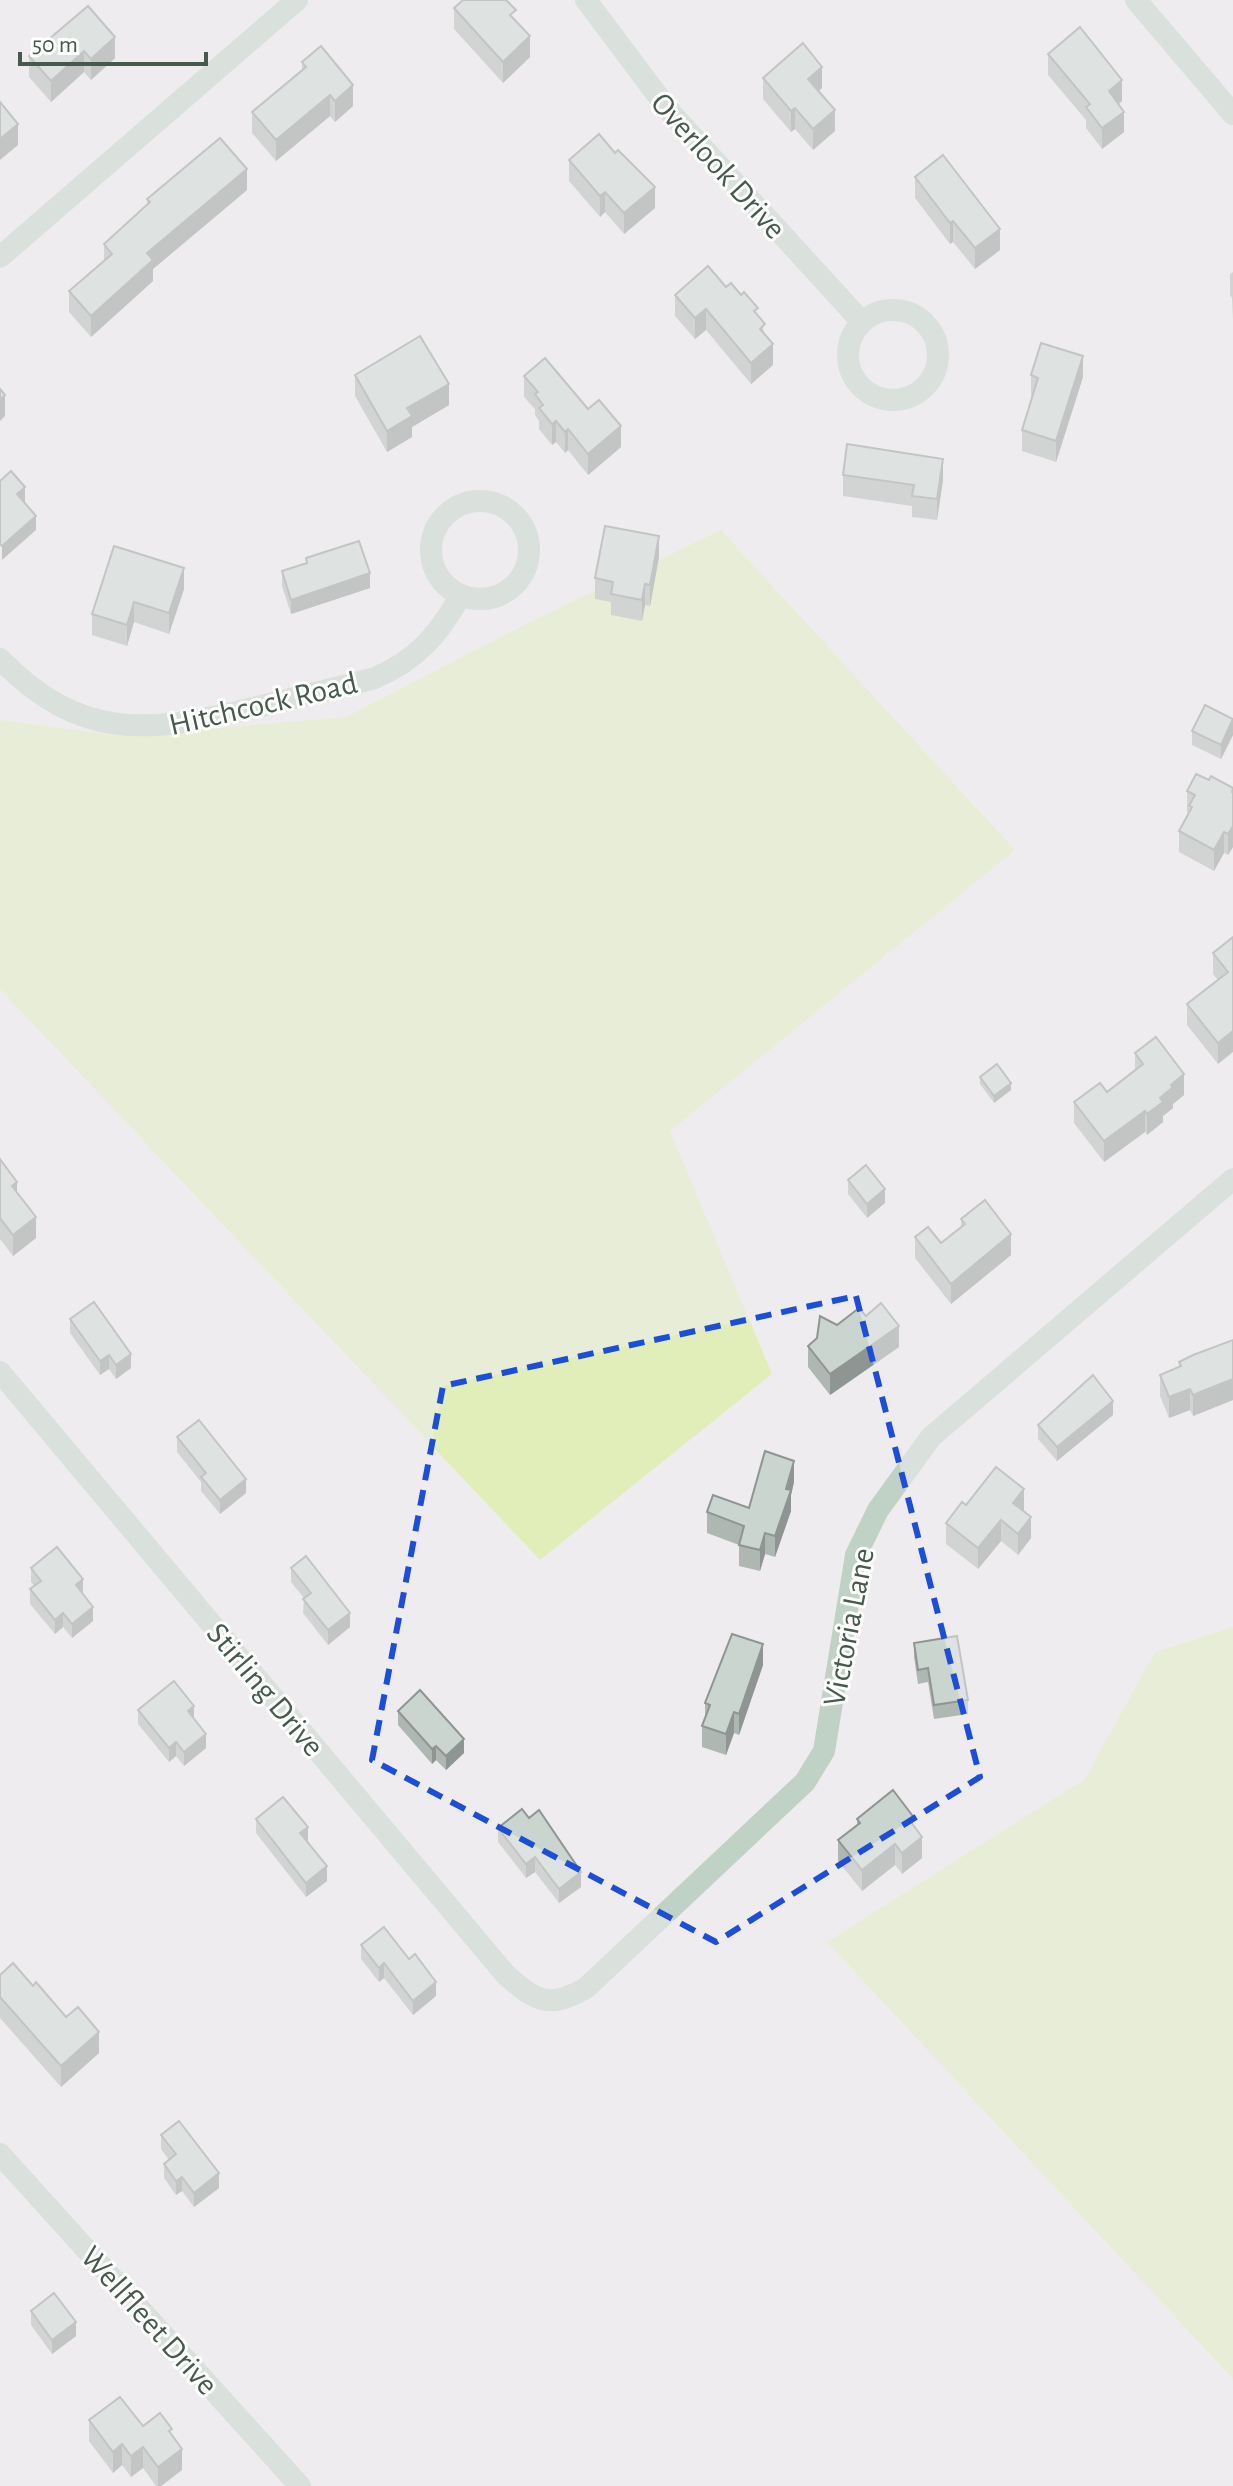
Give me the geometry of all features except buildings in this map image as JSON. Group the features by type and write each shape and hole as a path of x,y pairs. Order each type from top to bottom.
{"street":[{"path":"0,257 297,0"},
{"name":"Overlook Drive","path":"586,0 670,112 862,322"},
{"path":"1136,0 1233,114"},
{"path":"887,310 906,311 923,320 934,335 939,354 935,373 924,389 896,401 876,398 860,386 848,359 850,339 862,322 887,310"},
{"path":"482,501 502,506 524,529 529,550 524,571 502,593 482,599 461,595 437,575 431,555 433,534 444,516 461,504 482,501"},
{"name":"Hitchcock Road","path":"0,659 39,693 77,714 113,725 151,728 188,723 364,681 395,670 426,647 461,595"},
{"name":"Victoria Lane","path":"539,2000 562,2001 586,1988 805,1782 824,1751 856,1555 878,1510 931,1437 1233,1179"},
{"name":"Stirling Drive","path":"0,1372 506,1975 539,2000"},
{"name":"Wellfleet Drive","path":"0,2154 300,2486"}],"highlighted area":[{"path":"856,1296 980,1777 716,1942 372,1760 443,1386"}],"green space":[{"path":"721,530 1015,850 670,1131 772,1374 540,1560 0,989 0,720 123,736 346,717 528,623"},
{"path":"1233,1627 1233,2379 827,1942 1085,1779 1155,1652"}]}
